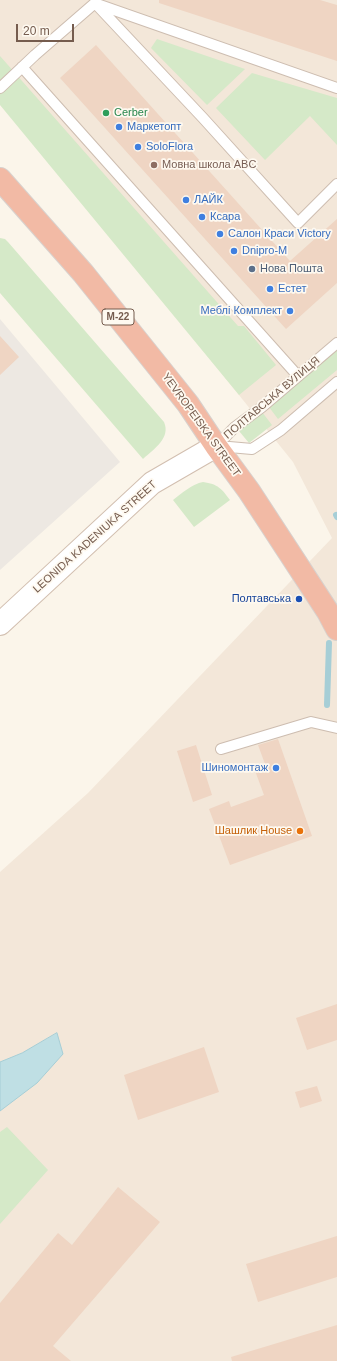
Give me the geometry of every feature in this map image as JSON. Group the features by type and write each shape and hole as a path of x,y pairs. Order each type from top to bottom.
{"highway":[{"name":"YEVROPEISKA STREET","path":"0,179 88,279 188,404 249,492 328,612 337,629"}],"street":[{"name":"LEONIDA KADENIUKA STREET","path":"0,624 152,483 216,446"}],"lane":[{"path":"0,88 96,2"},
{"path":"96,2 337,88"},
{"path":"96,2 298,223 337,184"},
{"path":"22,67 298,376"},
{"name":"ПОЛТАВСЬКА ВУЛИЦЯ","path":"216,446 235,427 262,407 337,343"},
{"name":"ПОЛТАВСЬКА ВУЛИЦЯ","path":"216,446 252,450 280,430 337,382"},
{"path":"221,749 311,722 337,728"}],"shaded area":[{"path":"0,0 337,0 337,1361 0,1361 0,872 88,793 332,538 293,462 0,99"},
{"path":"0,319 120,462 0,570"}],"green space":[{"path":"157,39 245,69 207,105 151,48"},
{"path":"0,56 238,326 244,326 276,365 239,395 0,105"},
{"path":"252,73 337,98 337,145 310,116 265,160 216,108"},
{"path":"0,238 5,239 8,242 164,422 166,428 163,438 160,443 143,459 0,293"},
{"path":"337,350 337,370 278,419 269,407"},
{"path":"262,412 272,425 249,443 239,431"},
{"path":"203,482 212,484 219,488 230,500 194,527 173,500 191,487"},
{"path":"7,1127 48,1170 0,1224 0,1132"}],"water":[{"path":"57,1033 63,1054 37,1083 0,1111 0,1062 22,1053"}],"building":[{"path":"159,0 320,0 337,5 337,61 159,3"},
{"path":"96,45 290,261 337,219 337,283 286,329 60,78"},
{"path":"0,336 19,357 0,375"},
{"path":"278,739 312,836 230,865 209,809 229,801 231,807 264,795 254,768 265,764 258,745"},
{"path":"196,745 212,795 193,802 177,751"},
{"path":"337,1004 337,1040 307,1050 296,1018"},
{"path":"204,1047 219,1092 138,1120 124,1075"},
{"path":"317,1086 322,1101 300,1108 295,1092"},
{"path":"118,1187 160,1222 53,1346 71,1361 0,1361 0,1303 58,1233 72,1245"},
{"path":"337,1236 337,1277 258,1302 246,1264"},
{"path":"337,1325 337,1361 232,1361 231,1357"}],"waterway":[{"path":"327,705 329,643"}],"place":[{"name":"Cerber","path":"106,113"},
{"name":"Маркетопт","path":"119,127"},
{"name":"SoloFlora","path":"138,147"},
{"name":"Мовна школа ABC","path":"154,165"},
{"name":"ЛАЙК","path":"186,200"},
{"name":"Ксара","path":"202,217"},
{"name":"Салон Краси Victory","path":"220,234"},
{"name":"Dnipro-M","path":"234,251"},
{"name":"Нова Пошта","path":"252,269"},
{"name":"Естет","path":"270,289"},
{"name":"Меблі Комплект","path":"290,311"},
{"name":"Полтавська","path":"299,599"},
{"name":"Шиномонтаж","path":"276,768"},
{"name":"Шашлик House","path":"300,831"}]}
